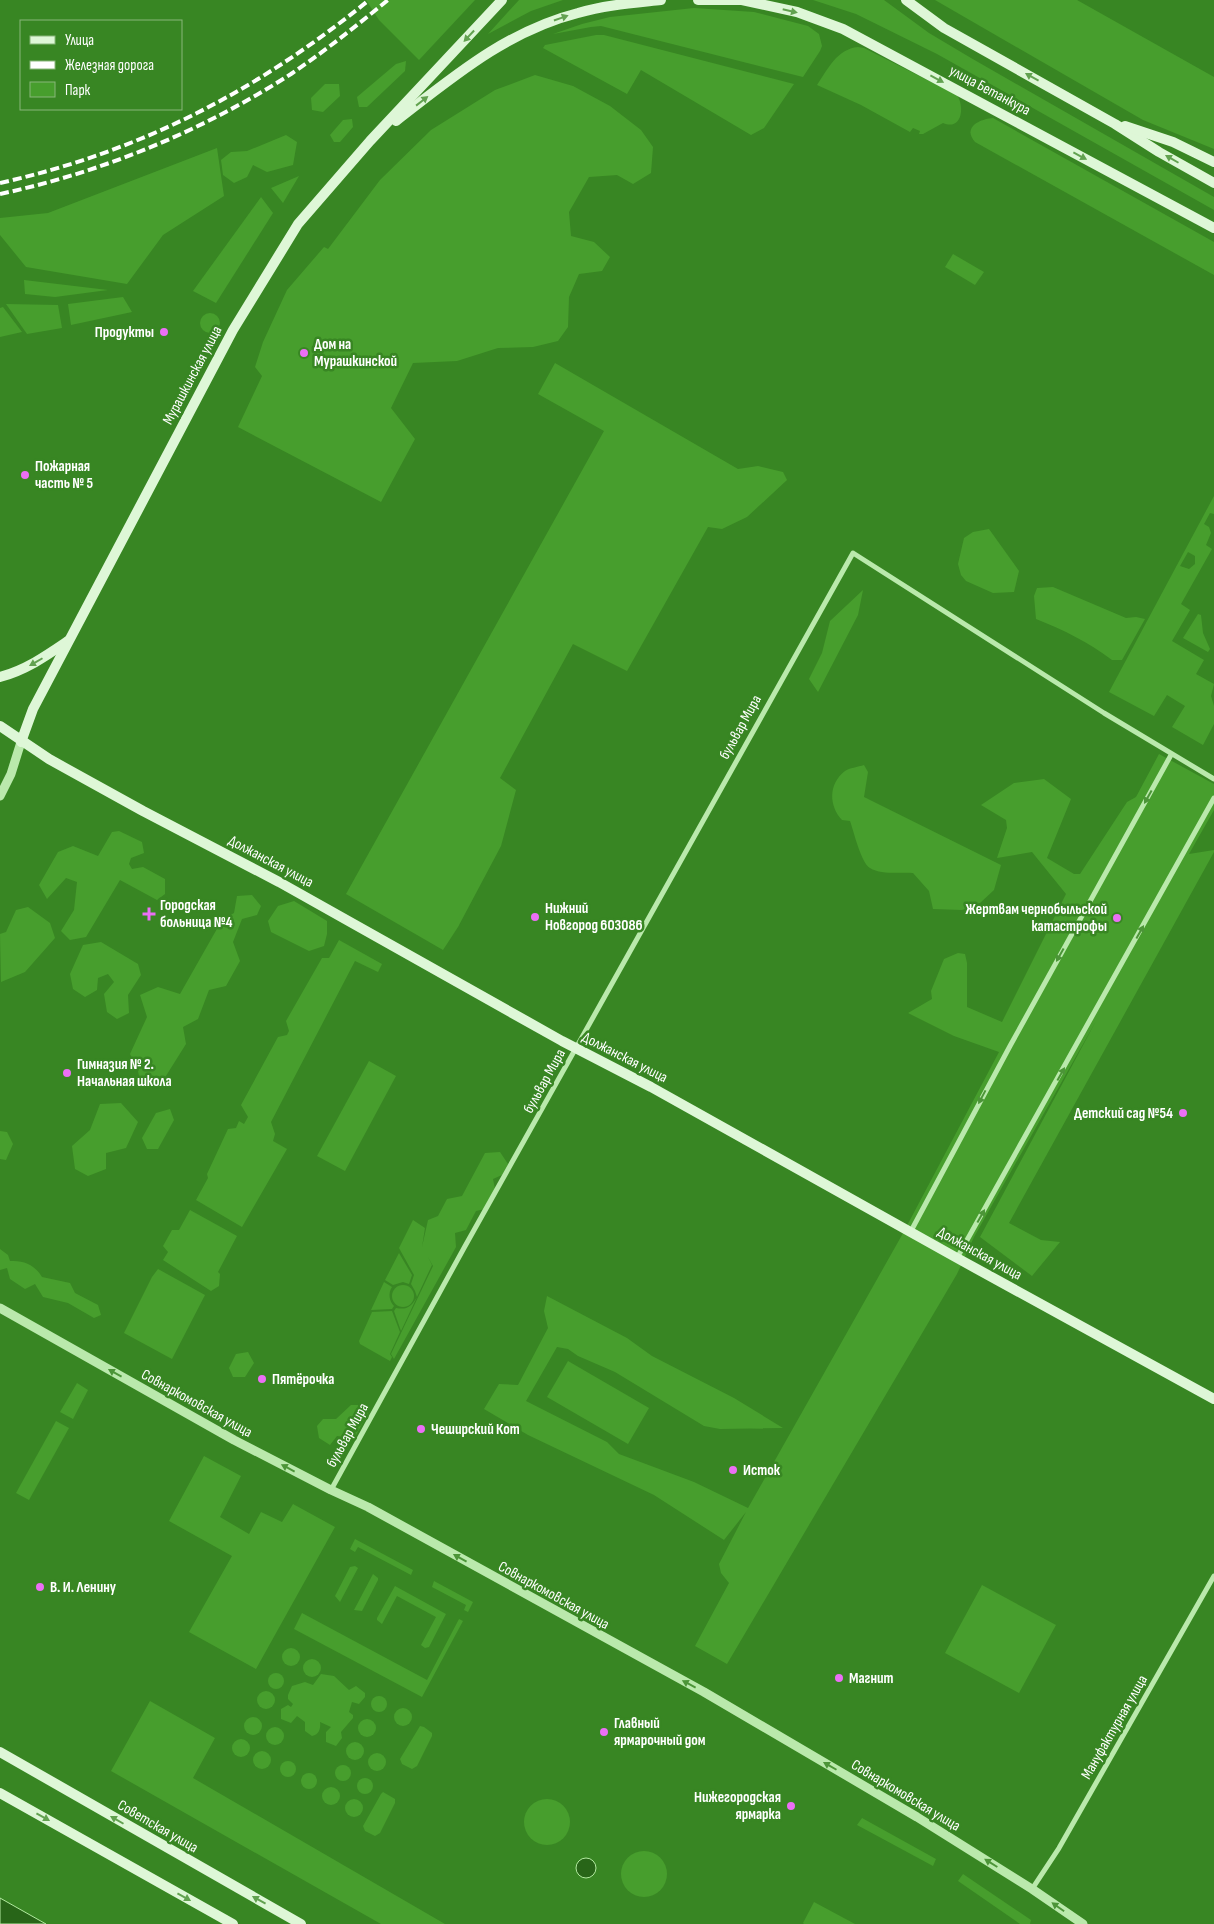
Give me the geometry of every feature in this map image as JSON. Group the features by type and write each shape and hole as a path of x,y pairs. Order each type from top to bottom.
{"main road":[{"name":"Мурашкинская улица","path":"21,742 33,710 209,374 271,266 298,224 370,141 502,0"},
{"name":"Мурашкинская улица","path":"370,141 472,62 509,40 542,25 577,13 611,5 660,0"},
{"name":"улица Бетанкура","path":"698,0 743,0 797,12 843,29 1214,228"},
{"name":"улица Бетанкура","path":"906,0 944,28 1115,124 1159,152 1214,183"},
{"path":"1115,124 1173,142 1214,162"},
{"name":"Мурашкинская улица","path":"0,677 15,673 36,663 69,640"},
{"name":"Должанская улица","path":"0,726 21,742 143,811 279,882 577,1049 651,1087 1214,1399"},
{"name":"Советская улица","path":"0,1752 301,1924"},
{"path":"0,1793 233,1924"}],"street":[{"name":"бульвар Мира","path":"331,1490 464,1248 577,1049 586,1028 852,553 1172,755"},
{"name":"Мурашкинская улица","path":"0,796 11,774 21,742"},
{"path":"911,1231 1010,1046 1172,755 1214,779"},
{"path":"957,1258 1214,798"},
{"name":"Совнаркомовская улица","path":"0,1308 234,1440 368,1507 704,1692 917,1817 1032,1889 1083,1924"},
{"name":"Мануфактурная улица","path":"1032,1889 1059,1848 1214,1576"}],"green space":[{"path":"366,0 475,0 419,60 379,20"},
{"path":"519,0 563,0 531,11 488,34"},
{"path":"813,0 884,0 929,33 1214,197 1214,210 937,54 856,14"},
{"path":"935,0 1077,0 1214,77 1214,149 1143,120"},
{"path":"694,8 754,12 808,26 819,34 822,46 803,77 601,26 553,34 610,17"},
{"path":"604,35 794,84 764,128 751,135 641,70 627,94 543,48 545,45"},
{"path":"858,47 864,48 957,95 961,106 958,121 949,125 943,123 923,134 919,134 920,131 913,128 910,132 861,105 817,85 829,66 839,56"},
{"path":"406,61 405,71 367,107 359,107 357,97 396,64"},
{"path":"535,75 573,86 610,106 641,130 653,147 651,173 633,184 617,175 589,177 569,212 571,236 594,242 610,257 602,271 579,274 569,297 568,327 558,341 533,347 498,348 457,361 413,363 391,408 415,439 381,502 238,427 262,376 255,367 263,342 287,290 324,247 328,249 380,180 431,130 495,90"},
{"path":"325,84 339,84 340,96 323,112 312,110 311,98"},
{"path":"993,118 1214,242 1214,275 975,142 970,132 974,125 983,120"},
{"path":"352,119 353,127 340,142 334,142 330,135 343,120"},
{"path":"286,135 297,142 293,165 267,172 253,165 247,177 234,183 223,175 221,160 231,152 247,151"},
{"path":"217,148 224,196 163,235 127,284 26,267 0,235 0,218 48,213"},
{"path":"299,176 283,203 271,188"},
{"path":"261,197 273,213 216,303 193,291"},
{"path":"953,254 984,272 975,285 945,267"},
{"path":"24,280 108,290 55,297 25,294"},
{"path":"123,297 132,312 71,325 68,304"},
{"path":"6,304 58,305 62,328 27,334"},
{"path":"3,307 22,332 0,337 0,308"},
{"path":"206,313 214,313 220,319 220,327 214,333 206,333 200,327 200,319"},
{"path":"555,363 738,469 758,466 783,472 787,480 747,517 722,529 708,527 627,671 573,644 500,778 516,790 501,846 458,927 443,950 346,894 604,431 538,394"},
{"path":"1214,496 1214,514 1210,513 1204,524 1209,527 1211,533 1206,545 1212,549 1181,604 1190,610 1172,641 1204,660 1196,674 1214,684 1211,696 1214,706 1214,724 1203,745 1172,727 1185,706 1167,695 1154,716 1109,692","holes":["1188,552 1195,556 1195,564 1189,569 1180,566"]},
{"path":"989,529 1019,571 1014,592 993,593 966,581 961,575 958,564 964,538 973,532"},
{"path":"1053,587 1126,618 1136,617 1145,619 1122,660 1112,660 1076,637 1036,619 1034,596 1037,588"},
{"path":"863,590 858,615 818,692 809,679 822,653 830,621"},
{"path":"1198,614 1201,615 1203,633 1210,649 1208,652 1183,638"},
{"path":"1159,754 1214,784 1214,810 1189,854 1214,850 1214,852 1009,1223 1041,1240 1060,1242 1032,1276 980,1237 1096,1021 974,1237 957,1274 727,1664 695,1646 729,1583 721,1573 719,1564 746,1512 724,1540 654,1495 528,1435 484,1409 499,1384 518,1385 548,1328 544,1311 547,1296 627,1338 652,1356 734,1398 783,1428 720,1429 704,1426 615,1372 578,1356 568,1349 557,1347 526,1401 607,1442 619,1454 694,1482 748,1508 902,1235 999,1052 954,1036 908,1013 932,999 931,991 944,959 958,953 965,954 967,963 967,1007 1002,1022 1066,894 1032,852 997,858 1007,828 1006,820 981,805 1014,783 1044,779 1071,799 1047,858 1074,874 1080,874 1127,802 1136,797"},
{"path":"864,765 868,772 864,797 1001,865 994,890 980,903 962,910 933,909 929,891 913,873 880,872 870,868 861,854 850,821 842,820 835,808 832,795 839,776 851,768"},
{"path":"119,831 142,842 144,853 131,858 129,864 132,869 143,867 165,879 165,894 157,900 120,880 86,937 70,940 61,931 74,910 77,882 66,878 47,899 39,885 58,852 73,846 98,856 112,832"},
{"path":"252,895 261,906 257,915 242,919 233,942 240,961 226,986 209,990 198,1019 183,1027 186,1044 159,1087 141,1087 138,1071 130,1054 147,1017 140,995 158,987 180,994 222,920 234,913 237,896"},
{"path":"294,901 327,921 327,934 324,946 309,951 271,932 268,921 278,906"},
{"path":"28,907 50,923 55,938 25,972 1,982 0,934 6,932 16,910"},
{"path":"339,940 382,964 378,972 355,961 271,1122 275,1134 273,1141 287,1149 242,1227 196,1200 208,1178 207,1174 228,1129 236,1128 239,1121 244,1124 248,1117 241,1105 278,1037 287,1035 289,1031 286,1021 322,958 329,958"},
{"path":"101,942 138,964 141,975 128,995 129,1013 117,1019 107,1012 104,994 114,982 108,974 98,978 97,990 85,997 73,989 70,974 83,945"},
{"path":"369,1061 396,1076 345,1171 317,1156"},
{"path":"121,1103 138,1122 126,1148 106,1153 106,1169 88,1176 75,1169 72,1146 90,1130 100,1104"},
{"path":"170,1109 174,1120 158,1149 147,1149 142,1138 156,1113"},
{"path":"0,1131 7,1132 13,1144 6,1160 0,1159"},
{"path":"500,1152 508,1164 502,1175 493,1179 495,1189 485,1209 476,1211 466,1230 455,1233 456,1247 394,1359 391,1354 433,1266 428,1257 432,1265 417,1297 411,1284 414,1275 399,1248 413,1220 425,1228 422,1247 428,1220 438,1216 447,1199 462,1196 485,1153"},
{"path":"190,1210 237,1236 218,1272 220,1274 219,1286 211,1291 163,1260 168,1252 163,1246 172,1230 179,1230"},
{"path":"0,1249 8,1255 10,1261 20,1261 29,1264 42,1277 70,1283 75,1293 98,1305 101,1315 94,1318 68,1303 43,1297 35,1284 25,1289 10,1279 7,1268 0,1270"},
{"path":"399,1253 412,1275 409,1284 403,1282 393,1285 385,1280"},
{"path":"158,1269 205,1295 172,1359 124,1333 152,1277"},
{"path":"384,1282 392,1287 390,1297 394,1306 392,1309 371,1310"},
{"path":"403,1285 411,1288 414,1296 411,1304 403,1307 395,1304 392,1296 395,1288"},
{"path":"417,1297 401,1331 394,1311 396,1308 403,1309 408,1307"},
{"path":"392,1311 400,1332 390,1354 392,1357 390,1361 360,1344 359,1341 372,1312"},
{"path":"248,1352 254,1363 245,1377 233,1377 229,1368 236,1354"},
{"path":"568,1361 649,1408 628,1444 547,1397"},
{"path":"77,1383 88,1390 73,1419 60,1412"},
{"path":"351,1405 365,1405 368,1413 354,1439 337,1436 330,1445 319,1438 317,1426 323,1419 336,1419"},
{"path":"56,1421 69,1428 29,1500 16,1493"},
{"path":"204,1456 241,1476 220,1517 249,1534 261,1512 282,1522 293,1504 335,1527 256,1669 189,1632 232,1556 169,1521"},
{"path":"355,1539 413,1570 411,1575 358,1547 355,1552 350,1549"},
{"path":"355,1566 358,1568 340,1602 335,1596 350,1567"},
{"path":"373,1574 378,1580 362,1611 354,1610"},
{"path":"434,1581 473,1602 468,1612 464,1610 466,1605 432,1587"},
{"path":"982,1585 1056,1625 1019,1693 945,1653"},
{"path":"395,1586 446,1614 429,1647 425,1648 421,1645 436,1617 397,1596 382,1624 377,1620"},
{"path":"302,1613 427,1680 459,1619 463,1621 422,1697 294,1629"},
{"path":"291,1648 297,1651 300,1657 297,1663 291,1666 285,1663 282,1657 285,1651"},
{"path":"312,1659 318,1662 321,1668 318,1674 312,1677 306,1674 303,1668 306,1662"},
{"path":"273,1673 279,1673 284,1678 282,1687 273,1689 268,1684 268,1678"},
{"path":"321,1674 334,1676 349,1690 356,1686 365,1693 365,1697 359,1704 352,1702 349,1712 353,1715 353,1718 341,1732 342,1738 336,1746 326,1742 326,1732 331,1727 320,1722 319,1731 312,1736 305,1731 305,1722 297,1716 291,1723 281,1719 281,1709 288,1705 291,1707 293,1704 288,1699 292,1686 305,1682 313,1685"},
{"path":"266,1691 272,1694 275,1700 272,1706 266,1709 260,1706 257,1700 260,1694"},
{"path":"376,1696 382,1696 387,1701 385,1710 376,1712 371,1707 371,1701"},
{"path":"150,1701 215,1738 193,1778 445,1924 381,1924 111,1771"},
{"path":"403,1708 409,1711 412,1717 409,1723 403,1726 397,1723 394,1717 397,1711"},
{"path":"253,1717 259,1720 262,1726 259,1732 253,1735 247,1732 244,1726 247,1720"},
{"path":"367,1719 373,1722 376,1728 373,1734 367,1737 361,1734 358,1728 361,1722"},
{"path":"420,1726 432,1733 432,1736 417,1766 412,1769 402,1764 400,1759"},
{"path":"275,1727 281,1730 284,1736 281,1742 275,1745 269,1742 266,1736 269,1730"},
{"path":"241,1739 247,1742 250,1748 247,1754 241,1757 235,1754 232,1748 235,1742"},
{"path":"355,1742 361,1745 364,1751 361,1757 355,1760 349,1757 346,1751 349,1745"},
{"path":"262,1751 268,1754 271,1760 268,1766 262,1769 256,1766 253,1760 256,1754"},
{"path":"377,1753 383,1756 386,1762 383,1768 377,1771 371,1768 368,1762 371,1756"},
{"path":"285,1761 291,1761 296,1766 294,1775 285,1777 280,1772 280,1766"},
{"path":"340,1765 346,1765 351,1770 349,1779 340,1781 335,1776 335,1770"},
{"path":"306,1773 312,1773 317,1778 315,1787 306,1789 301,1784 301,1778"},
{"path":"362,1778 368,1778 373,1783 371,1792 362,1794 357,1789 357,1783"},
{"path":"331,1787 337,1790 340,1796 337,1802 331,1805 325,1802 322,1796 325,1790"},
{"path":"383,1792 395,1799 395,1803 380,1833 375,1836 365,1831 363,1826"},
{"path":"354,1799 360,1802 363,1808 360,1814 354,1817 348,1814 345,1808 348,1802"},
{"path":"543,1799 551,1799 560,1803 566,1809 570,1822 566,1835 560,1841 551,1845 543,1845 534,1841 528,1835 524,1826 524,1818 528,1809 534,1803"},
{"path":"862,1818 936,1859 933,1866 857,1825"},
{"path":"639,1851 649,1851 663,1861 667,1874 663,1887 657,1893 649,1897 639,1897 625,1887 621,1879 621,1869 631,1855"},
{"path":"963,1874 1031,1920 1030,1924 1020,1924 958,1881"},
{"path":"814,1902 855,1924 804,1924"}],"shaded area":[{"path":"586,1858 593,1861 596,1868 593,1875 586,1878 579,1875 576,1868 579,1861"},
{"path":"0,1898 46,1924 0,1924"}],"railway":[{"path":"0,183 52,170 102,154 196,114 284,62 327,33 369,0"},
{"path":"0,194 38,185 114,161 151,147 222,114 291,74 388,0"}],"place":[{"name":"Продукты","path":"164,332"},
{"name":"Дом на Мурашкинской","path":"304,353"},
{"name":"Пожарная часть № 5","path":"25,475"},
{"name":"Городская больница №4","path":"149,914"},
{"name":"Нижний Новгород 603086","path":"535,917"},
{"name":"Жертвам чернобыльской катастрофы","path":"1117,918"},
{"name":"Гимназия № 2. Начальная школа","path":"67,1073"},
{"name":"Детский сад №54","path":"1183,1113"},
{"name":"Пятёрочка","path":"262,1379"},
{"name":"Чеширский Кот","path":"421,1429"},
{"name":"Исток","path":"733,1470"},
{"name":"В. И. Ленину","path":"40,1587"},
{"name":"Магнит","path":"839,1678"},
{"name":"Главный ярмарочный дом","path":"604,1732"},
{"name":"Нижегородская ярмарка","path":"791,1806"}]}
